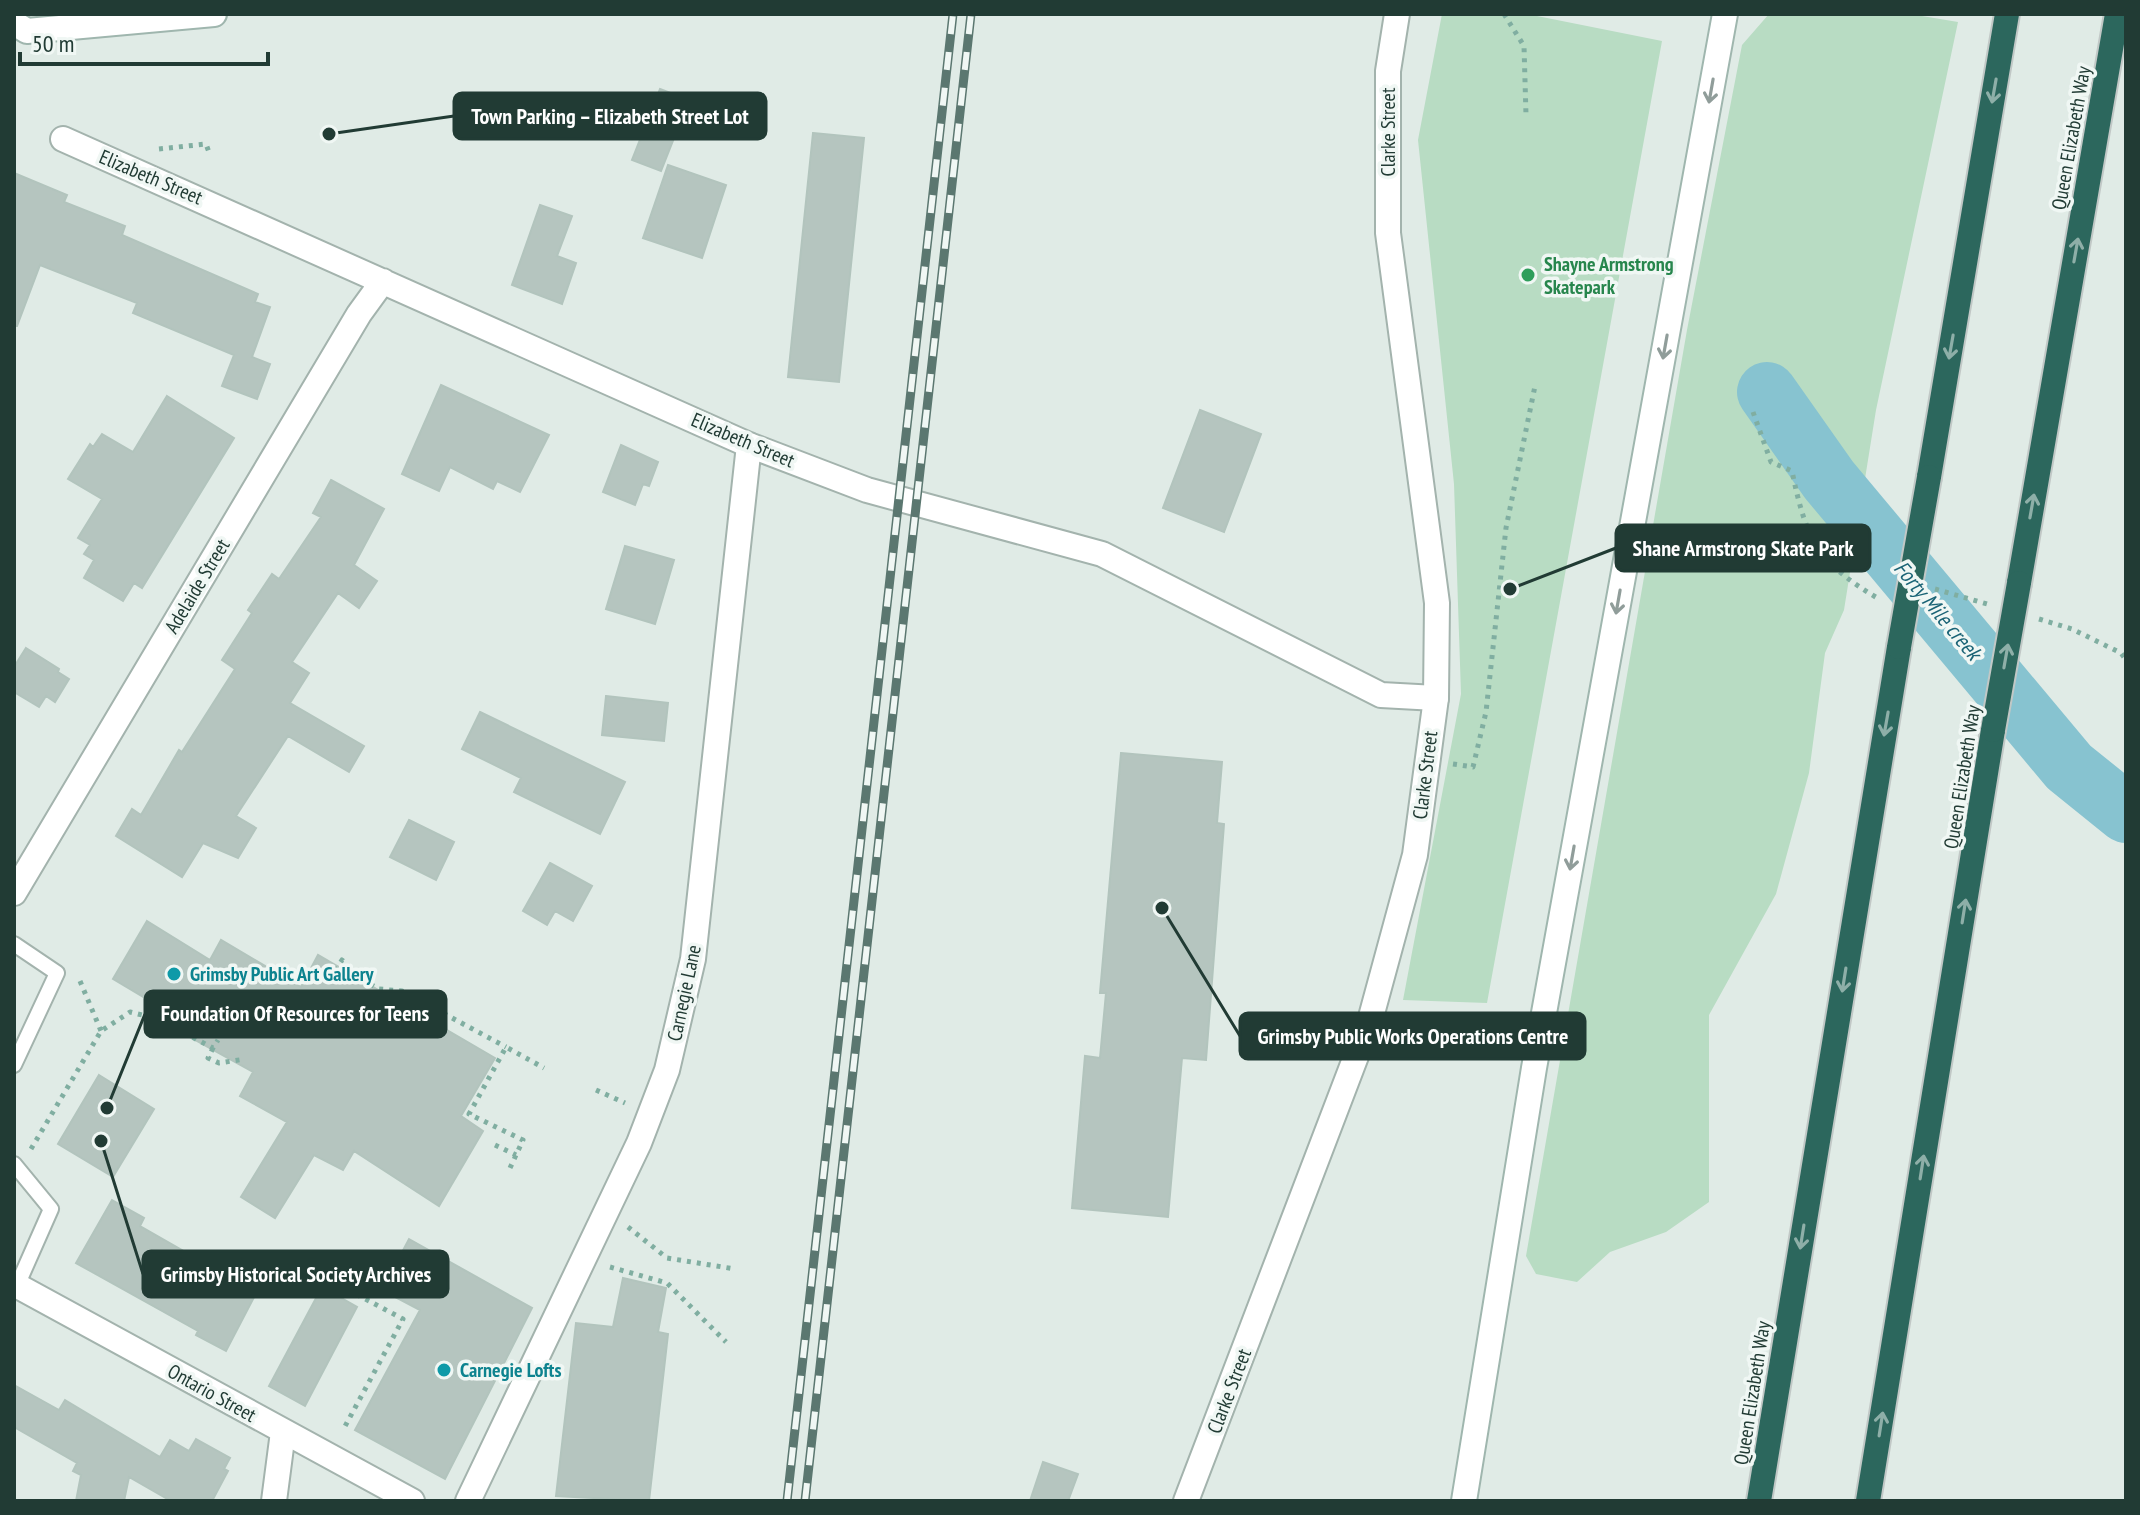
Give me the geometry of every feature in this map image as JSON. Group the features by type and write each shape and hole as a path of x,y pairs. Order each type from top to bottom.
{"highway":[{"name":"Queen Elizabeth Way","path":"1759,1501 2007,14"},
{"name":"Queen Elizabeth Way","path":"1868,1501 1993,730 2117,14"}],"street":[{"path":"14,23 27,31 214,14"},
{"name":"Clarke Street","path":"1186,1501 1371,1017 1415,855 1425,761 1436,698 1437,603 1388,233 1388,71 1397,14"},
{"path":"1464,1501 1534,1068 1725,14"},
{"name":"Elizabeth Street","path":"63,139 749,445 867,490 1102,554 1381,695 1436,698"},
{"name":"Adelaide Street","path":"14,893 359,314 383,281"},
{"name":"Carnegie Lane","path":"468,1501 609,1207 667,1070 693,959 749,445"},
{"name":"Ontario Street","path":"16,1285 412,1501"},
{"path":"274,1501 283,1432"}],"lane":[{"path":"14,944 57,973 14,1065"},
{"path":"16,1285 51,1209 20,1162"}],"path":[{"path":"1504,14 1524,46 1526,115"},
{"path":"153,149 206,144 210,155"},
{"path":"1425,761 1473,767 1486,712 1506,528 1535,386"},
{"path":"330,979 342,960 360,978 379,989 402,991 544,1068"},
{"path":"20,1162 101,1031 130,1012 158,1019 213,1048"},
{"path":"218,1040 208,1058 219,1063 245,1059"},
{"path":"506,1047 469,1114 523,1140 510,1168"},
{"path":"596,1090 630,1105"},
{"path":"495,1145 516,1155"},
{"path":"609,1207 641,1240 667,1258 735,1269"},
{"path":"629,1274 667,1283 726,1342"},
{"path":"339,1285 403,1319 342,1431"}],"green space":[{"path":"1442,14 1527,14 1662,41 1487,1003 1403,1000 1461,694 1454,484 1418,140"},
{"path":"1769,14 1910,14 1958,22 1876,410 1844,610 1825,653 1809,773 1776,894 1709,1015 1709,1202 1666,1232 1610,1252 1577,1282 1536,1274 1526,1256 1687,330 1742,45"}],"building":[{"path":"660,89 689,100 661,171 632,160"},
{"path":"813,133 864,138 839,382 788,377"},
{"path":"668,165 726,185 702,258 643,238"},
{"path":"14,173 67,195 64,202 125,226 122,235 258,294 255,302 270,307 252,357 270,364 257,399 222,386 234,355 133,313 137,303 40,265 17,326 14,326"},
{"path":"540,205 572,216 557,256 576,263 562,304 512,285"},
{"path":"441,385 549,435 520,492 497,481 493,489 450,467 439,491 402,474"},
{"path":"167,396 234,438 142,588 134,583 123,601 84,578 94,560 84,554 90,545 78,538 102,499 68,479 90,444 93,447 102,434 133,452"},
{"path":"1200,410 1261,434 1224,532 1163,508"},
{"path":"621,445 658,462 649,486 643,484 635,505 603,492"},
{"path":"331,480 384,509 354,565 377,581 359,608 338,593 292,662 309,673 290,703 364,746 349,772 288,736 236,816 256,828 238,858 203,843 182,877 116,836 132,809 141,815 179,750 182,752 235,669 222,660 252,613 248,610 272,574 279,579 321,517 313,513"},
{"path":"625,546 674,560 655,624 606,609"},
{"path":"26,648 69,679 55,702 46,696 39,707 14,692 14,667"},
{"path":"606,696 668,703 664,741 602,735"},
{"path":"480,712 625,782 600,834 514,792 521,778 462,749"},
{"path":"1121,753 1222,762 1217,823 1224,824 1206,1060 1182,1058 1168,1217 1072,1208 1085,1056 1100,1058 1106,993 1100,993"},
{"path":"409,820 454,842 436,880 390,857"},
{"path":"550,863 592,886 573,921 555,911 547,925 523,911"},
{"path":"147,921 210,960 221,940 301,987 318,955 495,1058 461,1116 483,1131 439,1206 354,1151 343,1170 314,1155 275,1218 241,1197 287,1122 240,1096 253,1072 170,1026 175,1016 113,979"},
{"path":"99,1075 154,1109 113,1177 58,1144"},
{"path":"112,1200 144,1218 140,1226 222,1273 229,1260 264,1278 226,1351 196,1335 198,1331 76,1263"},
{"name":"Carnegie Lofts","path":"409,1239 532,1308 445,1479 355,1430 420,1310 382,1290"},
{"path":"623,1278 666,1288 658,1332 668,1334 649,1501 556,1496 576,1323 613,1327"},
{"path":"322,1287 357,1307 305,1406 269,1386"},
{"path":"14,1385 59,1410 65,1400 160,1457 170,1440 189,1451 196,1439 230,1458 224,1469 228,1471 212,1501 171,1501 129,1477 124,1501 76,1501 81,1475 73,1471 77,1463 14,1427"},
{"path":"1043,1462 1078,1474 1068,1501 1030,1501"}],"waterway":[{"name":"Forty Mile creek","path":"1767,392 1829,480 2069,767 2126,813"}],"railway":[{"path":"787,1501 953,14"},
{"path":"805,1501 971,14"}],"place":[{"name":"Town Parking – Elizabeth Street Lot","path":"329,134"},
{"name":"Shayne Armstrong Skatepark","path":"1528,275"},
{"name":"Shane Armstrong Skate Park","path":"1510,589"},
{"name":"Grimsby Public Works Operations Centre","path":"1162,908"},
{"name":"Grimsby Public Art Gallery","path":"174,974"},
{"name":"Foundation Of Resources for Teens","path":"107,1108"},
{"name":"Grimsby Historical Society Archives","path":"101,1141"},
{"name":"Carnegie Lofts","path":"444,1370"}]}
